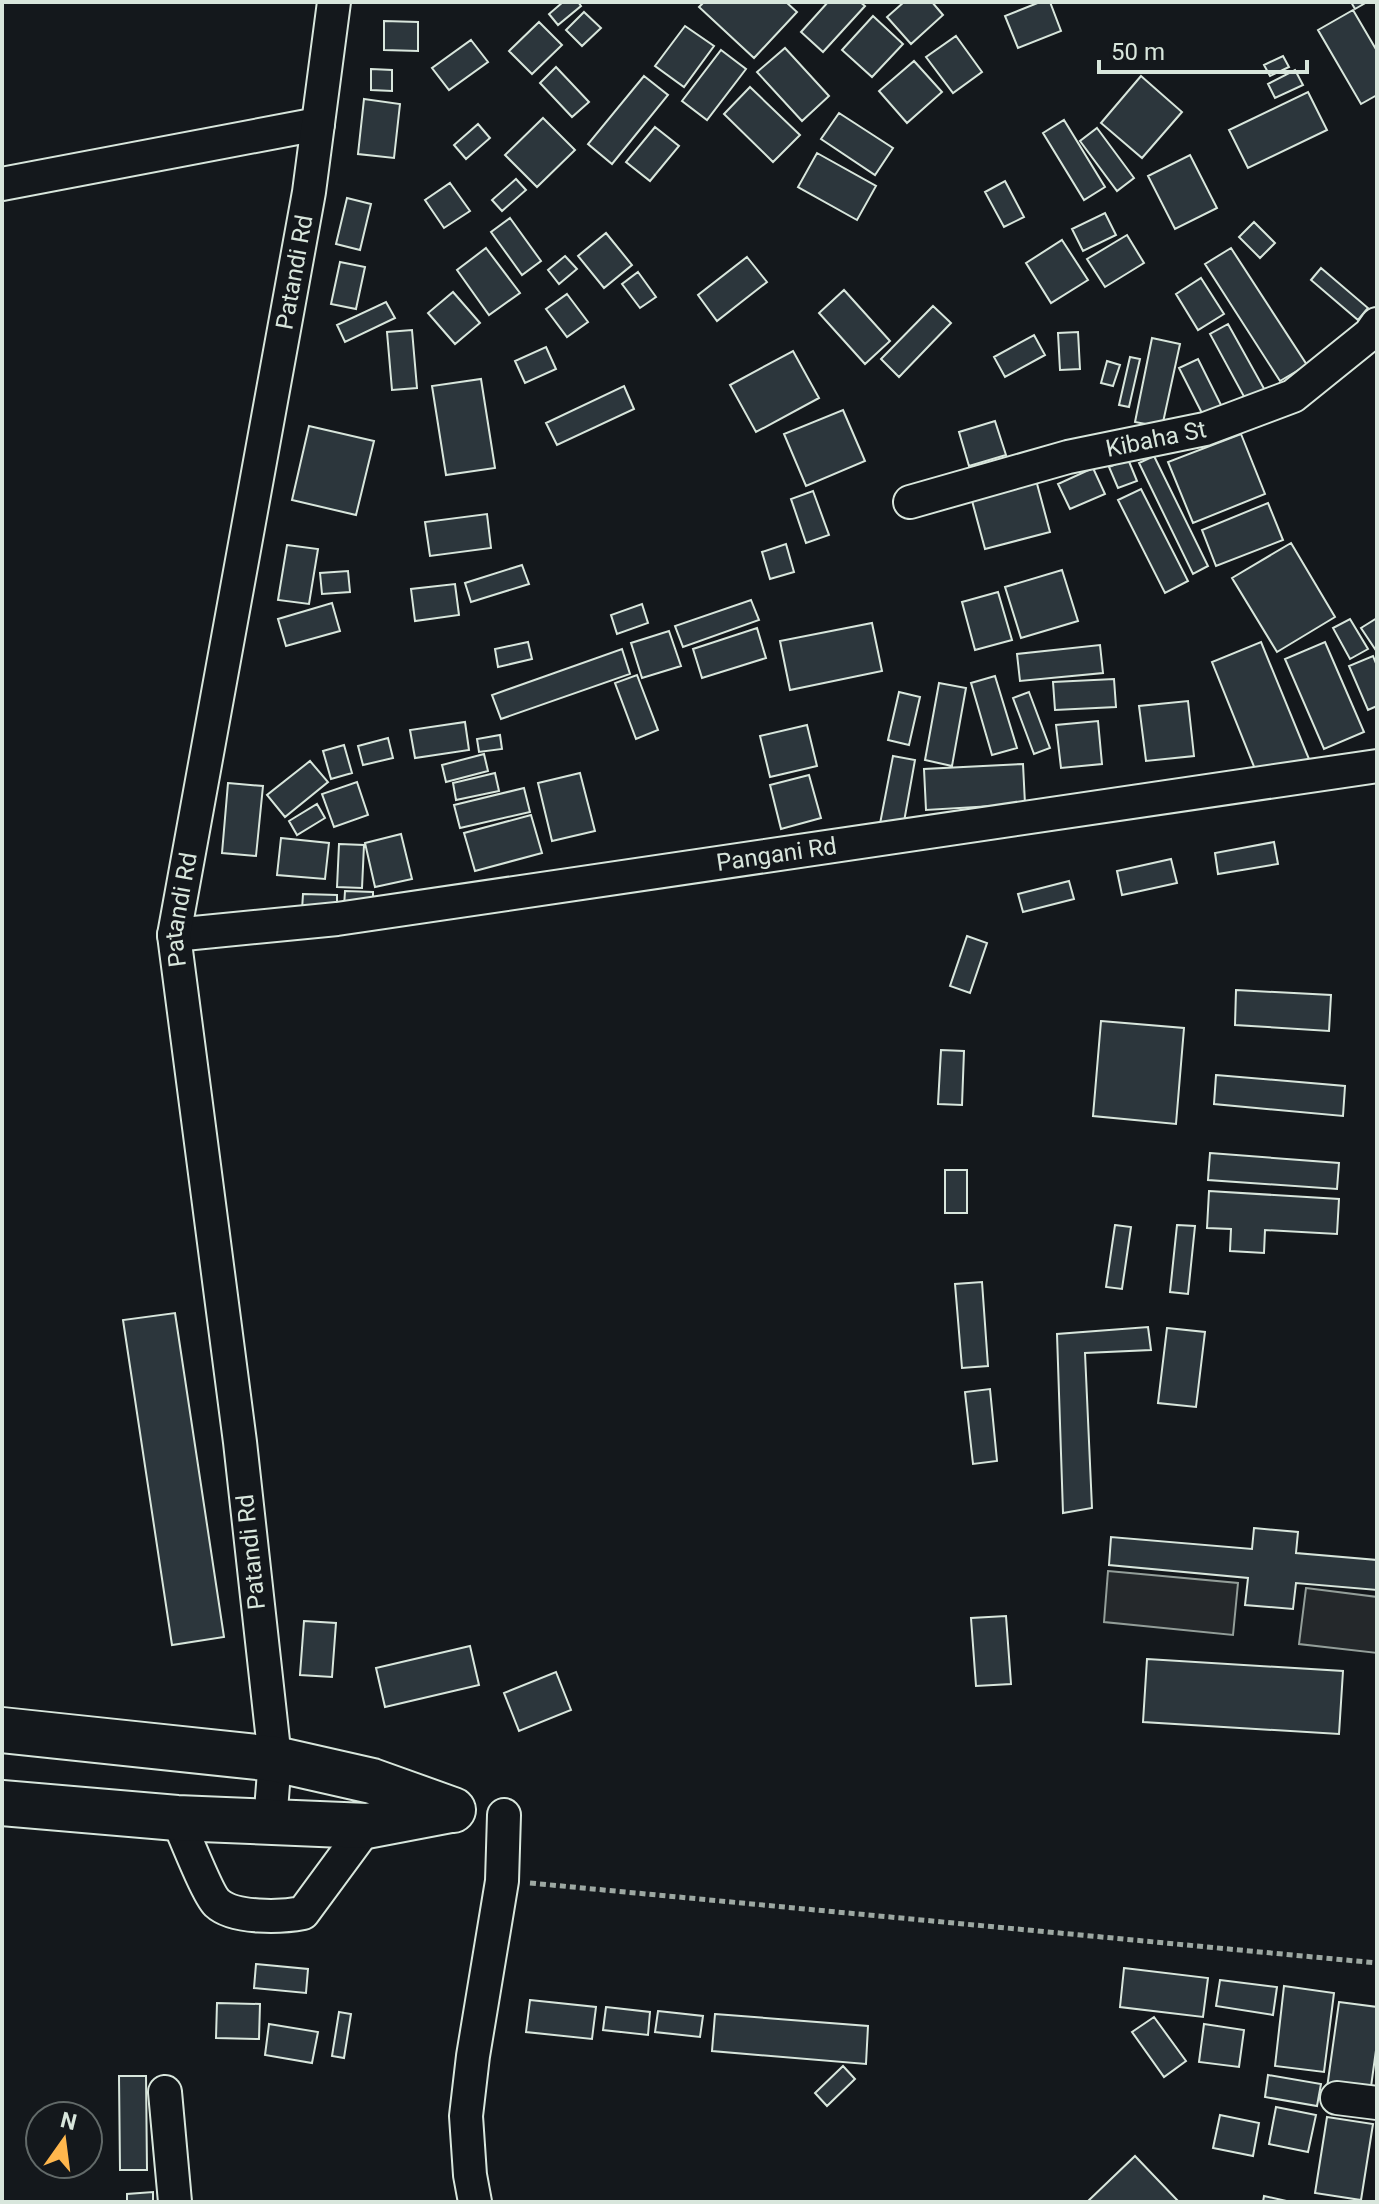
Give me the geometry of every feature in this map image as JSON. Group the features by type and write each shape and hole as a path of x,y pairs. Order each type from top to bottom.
{"highway":[{"path":"2,1730 275,1759 372,1781 453,1810 367,1826 177,1818 2,1803"}],"street":[{"name":"Patandi Rd","path":"270,1823 275,1759 240,1442 174,935 309,192 334,3"},
{"path":"2,184 318,124"},
{"name":"Kibaha St","path":"910,502 1068,457 1205,429 1293,396 1370,334 1377,324"},
{"name":"Pangani Rd","path":"174,935 337,919 1377,766"},
{"path":"475,2202 466,2116 502,1881 504,1815"},
{"path":"177,1818 216,1902 229,1910 282,1917 303,1913 367,1826"},
{"path":"165,2092 175,2202"},
{"path":"1337,2098 1377,2103"}],"path":[{"path":"502,1881 1377,1963"}],"shaded area":[{"path":"1108,1571 1238,1583 1233,1635 1104,1622"},
{"path":"1306,1588 1377,1597 1377,1653 1299,1644"}],"building":[{"path":"563,2 578,2 581,6 558,25 549,14"},
{"path":"704,2 786,2 797,12 754,58 699,7"},
{"path":"828,2 860,2 865,6 823,52 801,32"},
{"path":"904,2 932,2 943,15 911,44 887,17"},
{"path":"1040,2 1050,2 1061,31 1018,48 1005,16"},
{"path":"1351,2 1367,2 1355,9"},
{"path":"1353,10 1377,51 1377,95 1361,104 1318,30"},
{"path":"584,12 601,28 582,46 566,30"},
{"path":"873,16 903,44 872,77 842,50"},
{"path":"384,21 418,22 418,51 384,50"},
{"path":"539,22 562,45 532,74 509,51"},
{"path":"685,26 714,46 684,87 655,66"},
{"path":"956,36 982,72 953,93 926,57"},
{"path":"471,40 488,62 449,90 432,68"},
{"path":"785,48 829,96 802,121 757,72"},
{"path":"721,50 746,69 707,120 682,101"},
{"path":"1283,56 1289,67 1270,76 1264,65"},
{"path":"914,61 942,92 907,123 879,91"},
{"path":"556,67 589,102 572,117 540,83"},
{"path":"371,69 392,70 392,91 371,90"},
{"path":"1295,70 1303,85 1275,98 1268,84"},
{"path":"644,76 668,95 612,164 588,144"},
{"path":"1141,76 1182,112 1142,158 1101,123"},
{"path":"750,87 800,135 773,162 724,114"},
{"path":"1308,92 1327,130 1248,168 1229,130"},
{"path":"364,99 400,104 394,158 358,154"},
{"path":"839,113 893,148 875,175 821,139"},
{"path":"543,118 575,150 537,187 505,155"},
{"path":"1064,120 1105,187 1084,200 1043,133"},
{"path":"478,124 490,138 466,159 454,145"},
{"path":"655,127 679,146 650,181 626,162"},
{"path":"1097,128 1134,178 1117,191 1080,141"},
{"path":"817,153 876,186 857,220 798,187"},
{"path":"1190,155 1217,208 1175,229 1148,176"},
{"path":"516,179 526,190 502,211 492,200"},
{"path":"1005,181 1024,217 1004,227 985,192"},
{"path":"450,183 470,211 444,228 425,200"},
{"path":"347,198 371,204 360,250 336,244"},
{"path":"1105,213 1116,235 1083,251 1072,229"},
{"path":"510,218 541,261 522,275 491,232"},
{"path":"1254,222 1275,243 1260,258 1239,237"},
{"path":"606,233 632,265 604,288 578,256"},
{"path":"1127,235 1144,263 1105,287 1087,259"},
{"path":"1062,240 1088,280 1051,303 1026,263"},
{"path":"486,248 520,293 489,315 457,270"},
{"path":"1231,248 1307,365 1280,381 1205,264"},
{"path":"565,256 577,269 559,284 548,270"},
{"path":"747,257 767,282 717,321 698,295"},
{"path":"340,262 365,267 356,309 331,304"},
{"path":"1321,268 1368,308 1358,320 1311,280"},
{"path":"638,272 656,297 640,308 622,284"},
{"path":"1201,278 1224,314 1198,330 1176,294"},
{"path":"844,290 890,341 865,364 819,313"},
{"path":"453,292 480,323 455,344 428,313"},
{"path":"567,294 588,322 567,337 546,309"},
{"path":"386,302 395,318 345,342 337,325"},
{"path":"933,306 951,323 899,377 881,359"},
{"path":"1228,324 1267,394 1248,404 1210,334"},
{"path":"412,330 417,388 392,390 387,332"},
{"path":"1078,332 1080,369 1060,370 1058,333"},
{"path":"1034,335 1045,355 1005,377 994,357"},
{"path":"1152,338 1180,344 1162,427 1135,422"},
{"path":"546,347 556,369 525,383 515,361"},
{"path":"793,351 819,398 756,432 730,385"},
{"path":"1130,357 1140,359 1129,407 1119,405"},
{"path":"1198,359 1225,413 1207,423 1179,368"},
{"path":"1107,361 1120,365 1113,386 1101,383"},
{"path":"481,379 495,468 446,475 432,386"},
{"path":"624,386 634,409 557,445 546,423"},
{"path":"843,410 865,461 806,486 784,434"},
{"path":"995,421 1006,455 969,466 959,432"},
{"path":"309,426 374,441 356,515 292,500"},
{"path":"1241,434 1265,494 1193,523 1168,462"},
{"path":"1154,456 1208,566 1193,574 1139,463"},
{"path":"1128,459 1137,481 1118,488 1109,467"},
{"path":"1093,468 1105,494 1070,509 1058,484"},
{"path":"1036,480 1050,532 985,549 971,497"},
{"path":"1141,489 1188,581 1165,593 1118,500"},
{"path":"813,491 829,535 806,543 791,499"},
{"path":"1268,503 1283,540 1216,566 1202,530"},
{"path":"487,514 491,548 430,556 425,522"},
{"path":"1291,543 1335,617 1277,652 1232,578"},
{"path":"786,544 794,572 770,579 762,552"},
{"path":"287,545 318,549 309,604 278,600"},
{"path":"522,565 529,584 471,602 465,583"},
{"path":"1062,570 1078,621 1021,638 1005,587"},
{"path":"348,571 350,592 322,594 320,573"},
{"path":"455,584 459,615 415,621 411,589"},
{"path":"998,592 1012,640 975,650 962,602"},
{"path":"751,600 759,620 683,647 675,626"},
{"path":"332,603 340,631 286,646 278,619"},
{"path":"642,604 648,623 617,634 611,615"},
{"path":"1377,618 1377,652 1361,628"},
{"path":"1350,619 1368,649 1350,659 1333,628"},
{"path":"872,623 882,671 790,690 780,641"},
{"path":"757,628 766,658 702,678 693,649"},
{"path":"669,631 681,666 642,678 631,643"},
{"path":"528,642 532,659 498,667 495,649"},
{"path":"1261,642 1309,759 1259,779 1212,662"},
{"path":"1325,642 1364,732 1324,749 1285,659"},
{"path":"1100,645 1103,673 1020,681 1017,654"},
{"path":"622,649 630,674 501,719 492,695"},
{"path":"1373,656 1377,666 1377,706 1368,710 1349,666"},
{"path":"637,675 658,730 636,739 615,683"},
{"path":"995,676 1017,748 992,755 971,683"},
{"path":"1114,679 1116,707 1055,710 1053,682"},
{"path":"939,683 966,688 952,766 925,760"},
{"path":"899,692 920,697 909,745 888,740"},
{"path":"1029,692 1050,748 1034,754 1013,698"},
{"path":"1188,701 1194,756 1146,761 1139,706"},
{"path":"1098,721 1102,764 1061,768 1056,725"},
{"path":"465,722 469,750 415,758 410,730"},
{"path":"807,725 817,766 770,777 760,736"},
{"path":"500,735 502,749 479,752 477,739"},
{"path":"388,738 393,758 363,765 358,746"},
{"path":"344,745 352,773 331,779 323,751"},
{"path":"484,754 488,771 446,782 442,765"},
{"path":"893,756 915,760 902,833 879,829"},
{"path":"310,761 328,782 285,817 267,795"},
{"path":"1023,764 1025,804 926,810 924,769"},
{"path":"495,773 499,791 456,800 453,783"},
{"path":"580,773 595,831 552,841 538,783"},
{"path":"809,775 821,818 781,829 770,785"},
{"path":"357,782 368,815 334,827 322,794"},
{"path":"228,783 263,786 256,856 222,853"},
{"path":"524,788 530,812 460,828 454,805"},
{"path":"317,804 325,818 297,835 289,821"},
{"path":"531,815 542,853 475,871 464,833"},
{"path":"401,834 412,879 375,887 365,843"},
{"path":"281,838 329,843 325,879 277,875"},
{"path":"1274,842 1278,864 1218,874 1215,853"},
{"path":"339,844 364,845 362,888 337,887"},
{"path":"1171,859 1177,883 1122,895 1117,871"},
{"path":"1069,881 1074,899 1023,912 1018,894"},
{"path":"345,891 373,892 373,908 344,907"},
{"path":"303,894 337,895 337,911 302,910"},
{"path":"967,936 987,943 970,993 950,986"},
{"path":"1236,990 1331,995 1329,1031 1235,1025"},
{"path":"1101,1021 1184,1028 1176,1124 1093,1116"},
{"path":"941,1050 964,1051 962,1105 938,1104"},
{"path":"1216,1075 1345,1086 1343,1116 1214,1104"},
{"path":"1210,1153 1339,1163 1337,1189 1208,1180"},
{"path":"945,1170 967,1170 967,1213 945,1213"},
{"path":"1209,1191 1339,1199 1337,1234 1265,1230 1264,1253 1230,1251 1231,1229 1207,1228"},
{"path":"1115,1225 1131,1227 1122,1289 1106,1287"},
{"path":"1177,1225 1195,1226 1188,1294 1170,1292"},
{"path":"982,1282 988,1366 962,1368 955,1284"},
{"path":"175,1313 224,1637 172,1645 123,1320"},
{"path":"1148,1327 1151,1350 1085,1353 1092,1508 1063,1513 1057,1334"},
{"path":"1167,1328 1205,1332 1196,1407 1158,1403"},
{"path":"990,1389 997,1461 973,1464 965,1392"},
{"path":"1254,1528 1298,1532 1296,1553 1377,1560 1377,1590 1296,1583 1293,1609 1245,1605 1248,1578 1109,1565 1111,1537 1252,1549"},
{"path":"1006,1616 1011,1684 976,1686 971,1618"},
{"path":"304,1621 336,1623 332,1677 300,1675"},
{"path":"470,1646 479,1685 385,1707 376,1668"},
{"path":"1147,1659 1343,1671 1339,1734 1143,1722"},
{"path":"556,1672 571,1710 519,1731 504,1693"},
{"path":"256,1964 308,1969 306,1993 254,1988"},
{"path":"1124,1968 1208,1978 1203,2017 1120,2007"},
{"path":"1220,1980 1277,1987 1273,2015 1216,2006"},
{"path":"1284,1986 1334,1993 1324,2072 1275,2066"},
{"path":"530,2000 596,2007 592,2039 526,2032"},
{"path":"1339,2002 1377,2007 1377,2043 1370,2094 1327,2088"},
{"path":"217,2003 260,2004 259,2039 216,2038"},
{"path":"606,2007 650,2012 648,2035 603,2030"},
{"path":"658,2011 703,2016 700,2037 655,2032"},
{"path":"339,2012 351,2014 344,2058 332,2056"},
{"path":"715,2014 868,2026 866,2064 712,2051"},
{"path":"1154,2017 1186,2061 1164,2077 1132,2032"},
{"path":"269,2024 318,2032 312,2063 265,2055"},
{"path":"1204,2024 1244,2030 1239,2067 1199,2062"},
{"path":"843,2066 855,2079 827,2106 815,2093"},
{"path":"1268,2075 1321,2084 1317,2106 1265,2097"},
{"path":"119,2076 146,2076 147,2170 120,2170"},
{"path":"1276,2107 1316,2115 1308,2152 1269,2144"},
{"path":"1220,2115 1259,2123 1253,2156 1213,2148"},
{"path":"1327,2117 1373,2124 1361,2200 1315,2193"},
{"path":"1135,2156 1179,2202 1087,2202"},
{"path":"153,2192 153,2202 127,2202 127,2194"},
{"path":"1264,2196 1291,2202 1263,2202"}]}
